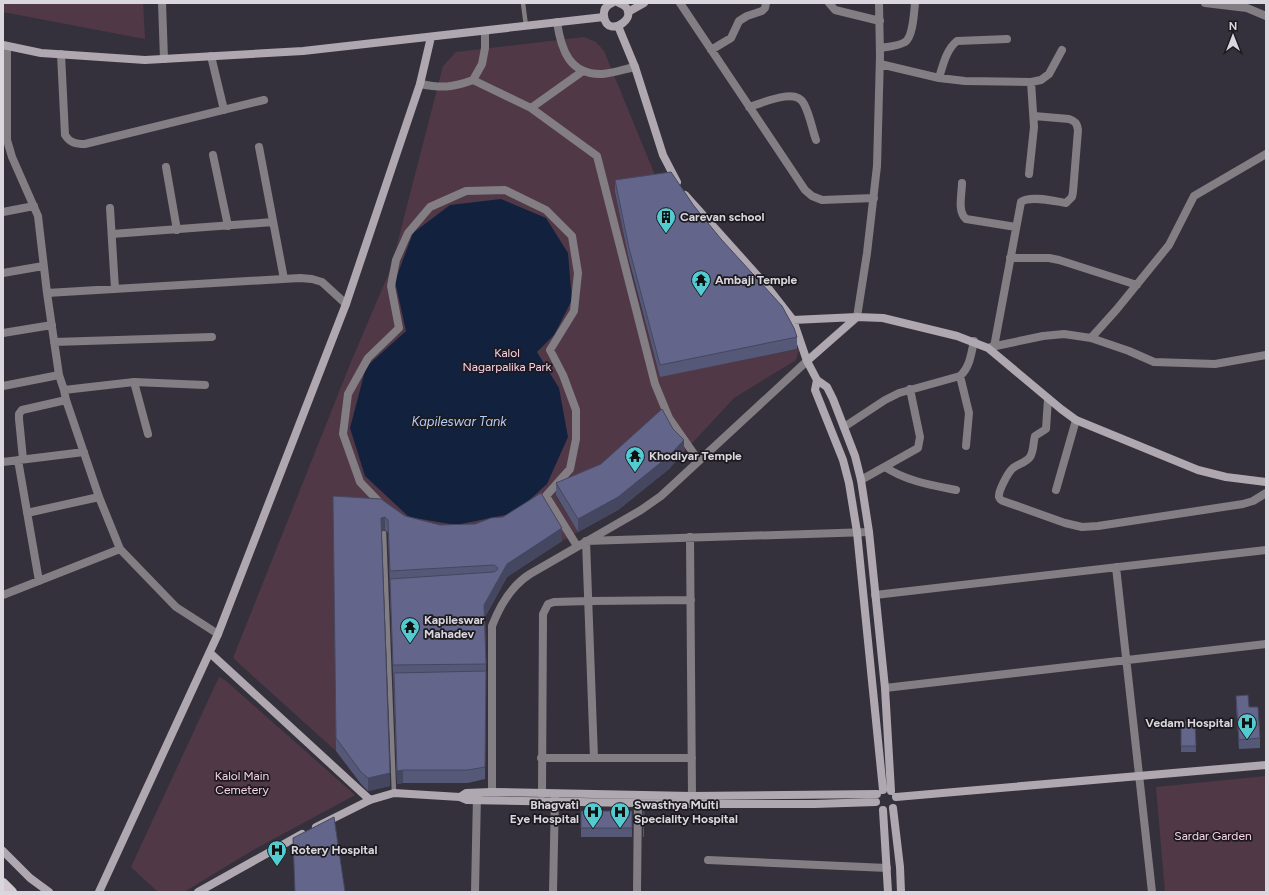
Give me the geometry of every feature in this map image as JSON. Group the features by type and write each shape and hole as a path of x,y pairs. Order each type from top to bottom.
{"main road":[{"path":"3,883 12,892"}],"street":[{"path":"162,3 164,59"},
{"path":"612,3 607,6 604,11 604,17 606,22 610,25 618,26 625,22 628,17 626,7 619,3"},
{"path":"628,12 644,3"},
{"path":"680,3 804,190 812,196 822,200 874,198"},
{"path":"711,50 731,38 739,21 747,16 762,11 765,8 766,3"},
{"path":"829,3 835,10 880,21"},
{"path":"492,792 487,680 492,626 498,611 511,590 519,581 641,510 661,496 807,361 857,317 867,253 877,166 880,64 879,3"},
{"path":"880,48 904,43 907,40 910,34 915,3"},
{"path":"1205,3 1247,8 1266,16"},
{"path":"218,634 176,607 120,549 100,497 66,400 60,375 46,293 38,216 12,157 7,140 5,45 41,53 145,60 303,51 604,17"},
{"path":"557,22 560,42 570,61 583,71 602,74 635,66"},
{"path":"618,26 635,66 663,155 673,177 686,196 765,284 792,320 807,361 817,380 827,387 855,456 861,480 869,532 886,688 885,795 878,806 884,810 893,808"},
{"path":"420,84 439,88 459,86 473,80 482,64 485,48 485,31"},
{"path":"99,892 218,634 346,304 420,84 431,37"},
{"path":"939,78 947,54 956,41 1007,39"},
{"path":"880,64 939,78 985,82 1031,82 1041,80 1048,74 1062,50"},
{"path":"61,54 65,135 69,140 76,144 86,144 264,100"},
{"path":"211,56 224,110"},
{"path":"531,108 583,71"},
{"path":"473,80 531,108 597,156 655,384 669,418 698,461"},
{"path":"1029,174 1033,142 1034,116 1031,82"},
{"path":"749,106 785,96 798,98 804,103 816,140"},
{"path":"991,347 1022,202 1025,199 1032,198 1066,203 1072,197 1073,192 1078,130 1077,124 1074,120 1069,119 1034,116"},
{"path":"259,146 284,278"},
{"path":"1090,338 1170,245 1194,196 1266,154"},
{"path":"213,156 228,226"},
{"path":"166,166 177,230"},
{"path":"962,183 961,209 962,215 966,219 1016,227"},
{"path":"393,512 381,504 360,482 343,434 348,394 368,358 399,328 391,286 396,260 408,233 430,207 466,191 505,190 546,210 572,236 578,273 574,311 550,350 563,375 576,410 576,439 570,469 543,498 577,546"},
{"path":"3,212 34,206"},
{"path":"110,208 115,289"},
{"path":"112,234 273,222"},
{"path":"1010,258 1049,258 1059,260 1137,285"},
{"path":"3,273 44,266"},
{"path":"46,293 300,278 322,282 346,304"},
{"path":"792,320 857,317 884,318 991,347 1048,399 1076,420 1198,470 1226,477 1266,482"},
{"path":"3,333 52,325"},
{"path":"991,347 1043,336 1064,334 1090,338 1130,351 1154,362 1215,364 1266,355"},
{"path":"54,342 212,337"},
{"path":"844,427 899,392 960,376 965,372 969,363 974,342"},
{"path":"3,386 60,375"},
{"path":"960,376 968,412 966,446"},
{"path":"817,380 816,390 833,432 846,471 857,532 885,795 895,804 893,808 900,867 901,892"},
{"path":"64,390 134,382 205,385"},
{"path":"134,382 148,434"},
{"path":"861,480 918,448 920,437 910,389"},
{"path":"1048,399 1046,429 1035,436 1031,455 1028,460 1013,468 1009,472 999,495 1000,499 1003,501 1064,523 1082,527 1098,526 1243,504 1253,501 1266,493"},
{"path":"39,581 27,512 21,460 19,414 22,410 66,400"},
{"path":"1056,490 1076,420"},
{"path":"3,462 84,452"},
{"path":"885,467 908,480 956,490"},
{"path":"27,512 100,497"},
{"path":"586,541 869,532"},
{"path":"690,537 692,796"},
{"path":"586,541 594,758"},
{"path":"3,595 120,549"},
{"path":"875,595 1266,550"},
{"path":"1116,567 1152,892"},
{"path":"542,794 543,614 548,604 554,602 588,601 691,600"},
{"path":"886,688 1266,644"},
{"path":"210,654 370,800"},
{"path":"541,758 692,758"},
{"path":"477,796 814,804 885,795 1266,765"},
{"path":"198,892 334,818 370,800 394,793 460,797 467,800 492,792 542,794 554,798"},
{"path":"638,799 692,796 885,795"},
{"path":"475,892 477,796"},
{"path":"553,892 554,798"},
{"path":"637,892 638,799"},
{"path":"884,810 888,892"},
{"path":"3,852 30,878 49,892"},
{"path":"708,860 887,868"}],"lane":[{"path":"523,3 526,26"},
{"path":"384,533 391,682 394,793"},
{"path":"386,588 394,588"},
{"path":"391,682 399,682"}],"green space":[{"path":"3,3 143,3 145,39 3,12"},
{"name":"Kalol Nagarpalika Park","path":"584,37 596,42 604,51 659,185 615,192 632,275 660,376 799,349 796,360 734,398 684,452 663,422 556,496 578,532 562,541 539,502 475,536 382,512 336,751 233,658 351,362 391,268 443,66 456,52"},
{"name":"Kalol Main Cemetery","path":"219,677 226,681 355,795 253,850 184,892 158,892 131,867"},
{"name":"Sardar Garden","path":"1266,776 1266,892 1165,892 1156,787"}],"water":[{"name":"Kapileswar Tank","path":"501,199 546,218 568,253 572,300 554,335 537,352 559,388 568,437 547,484 515,513 456,525 409,517 365,476 350,428 366,367 406,331 395,281 413,233 450,205"}],"building":[{"path":"671,172 694,206 721,239 782,306 794,328 797,337 660,365 629,248 615,180"},
{"name":"Khodiyar Temple","path":"662,409 673,429 684,440 669,456 618,497 578,519 556,483 601,464"},
{"name":"Kapileswar Mahadev","path":"541,493 562,528 507,564 484,605 486,664 393,665 390,579 494,572 498,568 494,565 390,571 388,520 385,517 381,518 390,773 368,778 361,772 336,738 333,496 381,499 405,516 440,525 475,524 491,518 503,517"},
{"path":"486,671 485,767 468,770 397,771 394,673"},
{"path":"1248,695 1249,707 1258,707 1260,738 1239,740 1236,696"},
{"path":"1181,721 1195,721 1196,746 1181,746"},
{"path":"581,811 632,811 632,828 581,828"},
{"path":"644,811 644,828 643,828"},
{"path":"334,817 345,892 295,892 293,838"}],"place":[{"name":"Carevan school","path":"666,234"},
{"name":"Ambaji Temple","path":"701,297"},
{"name":"Khodiyar Temple","path":"635,473"},
{"name":"Kapileswar Mahadev","path":"410,644"},
{"name":"Vedam Hospital","path":"1247,740"},
{"name":"Bhagvati Eye Hospital","path":"593,829"},
{"name":"Swasthya Multi Speciality Hospital","path":"620,829"},
{"name":"Rotery Hospital","path":"277,867"}]}
